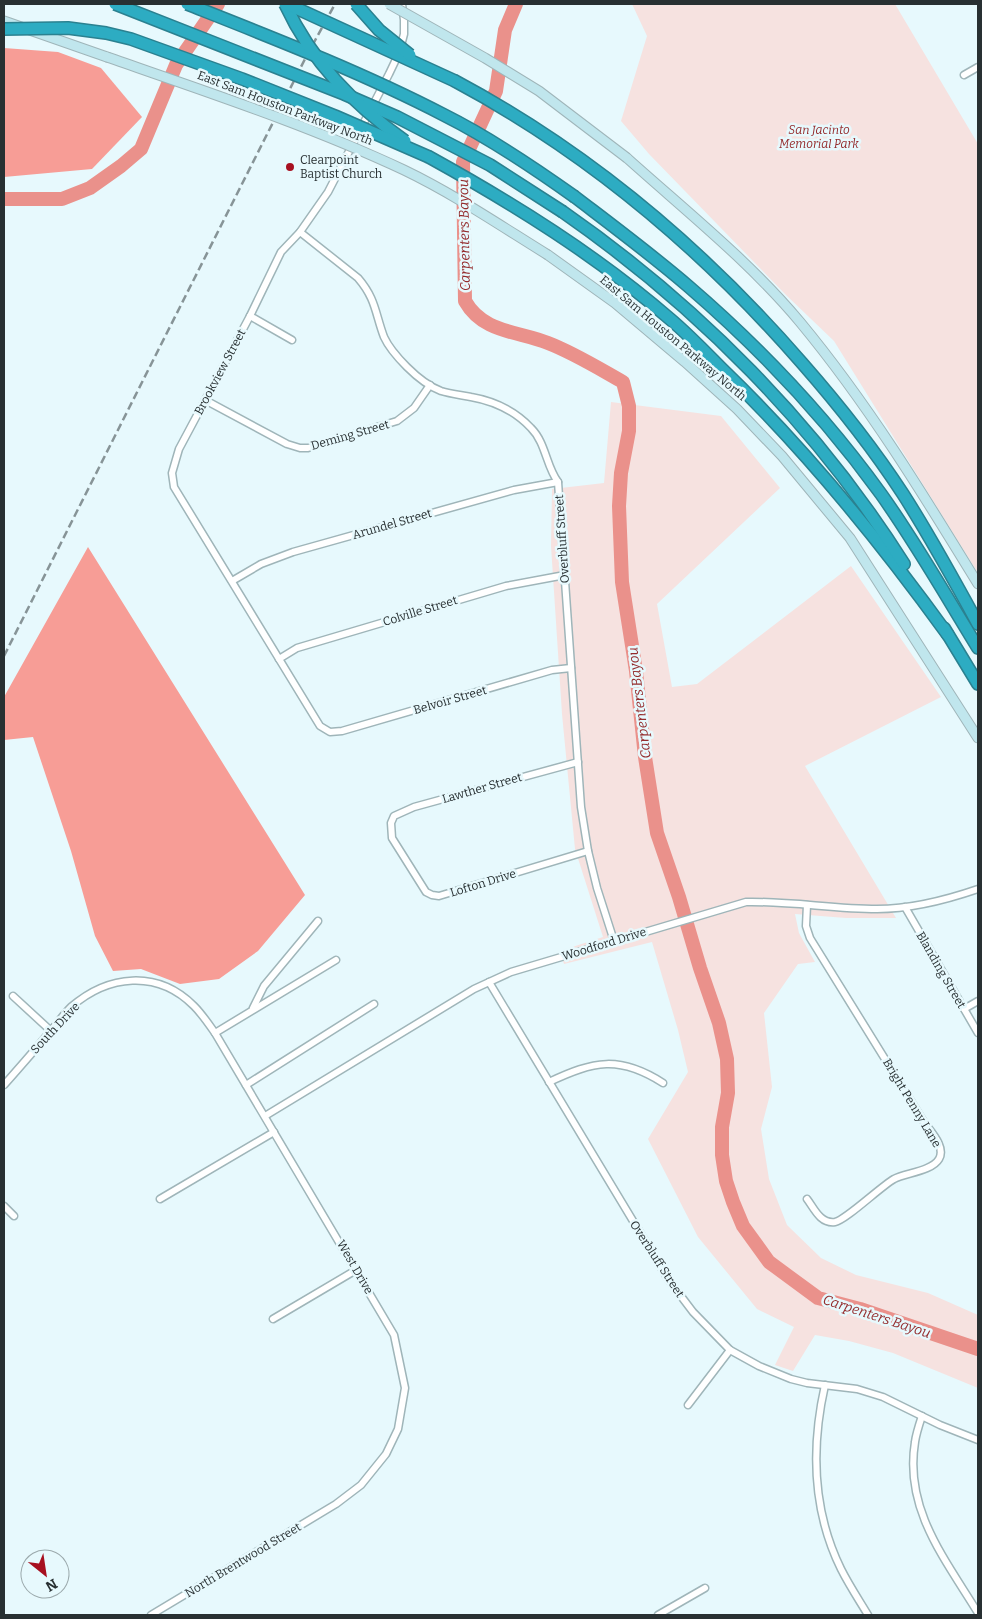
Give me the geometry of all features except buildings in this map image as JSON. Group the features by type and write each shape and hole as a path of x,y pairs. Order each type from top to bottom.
{"highway":[{"name":"East Sam Houston Parkway North","path":"115,4 344,94 397,117 490,165 563,212 614,248 695,316 793,417 854,489 903,562 978,684"},
{"path":"187,4 305,52 445,115 502,148 575,197 630,238 689,287 738,333 814,412 891,508 978,648"},
{"path":"286,4 455,81"},
{"path":"286,4 308,46 341,88 375,119 430,157 548,227 646,300 690,337 757,402 800,449 876,539 948,635"},
{"path":"356,4 372,23 395,44 519,117 595,168 678,236 741,296 818,380 868,445 903,494 978,624"},
{"path":"4,23 32,27 68,28 106,33 131,39 316,108 430,157"}],"main road":[{"path":"389,4 539,91 627,158 752,270 799,321 844,377 881,430 978,584"},
{"name":"East Sam Houston Parkway North","path":"4,23 256,110 334,139 406,171 548,255 615,303 737,409 782,456 850,538 978,738"}],"street":[{"name":"Brookview Street","path":"330,732 320,726 174,487 175,457 250,316 281,252 300,232 328,192 396,60 404,34 402,4"},
{"path":"964,75 978,67"},
{"name":"Overbluff Street","path":"300,232 358,278 364,285 374,301 388,345 407,366 430,385 442,391 495,403 518,416 532,429 546,454 552,474 558,482 581,806 588,851 597,888 614,941"},
{"path":"250,316 292,340"},
{"name":"Deming Street","path":"205,400 287,444 308,448 391,424 414,408 430,385"},
{"name":"Arundel Street","path":"232,581 261,564 293,552 514,490 558,482"},
{"name":"Colville Street","path":"280,659 297,648 506,586 565,575"},
{"name":"Belvoir Street","path":"330,732 342,731 552,670 571,668"},
{"name":"Lawther Street","path":"391,823 394,816 414,807 578,762"},
{"name":"Lofton Drive","path":"391,823 392,838 426,892 439,896 588,851"},
{"name":"Woodford Drive","path":"264,1116 474,989 511,972 746,902 877,909 905,907 936,901 978,889"},
{"name":"Bright Penny Lane","path":"807,905 806,926 810,938 924,1122 937,1139 941,1149 940,1159 932,1167 892,1180 844,1217 834,1222 819,1217 807,1199"},
{"name":"Blanding Street","path":"905,907 978,1033"},
{"path":"253,1009 264,986 318,921"},
{"path":"215,1033 336,960"},
{"name":"South Drive","path":"4,1085 70,1009 95,990 115,983 140,981 163,985 185,998 201,1014 215,1033"},
{"name":"Overbluff Street","path":"489,982 668,1279 693,1312 730,1350 778,1375 807,1383 856,1389 883,1397 978,1440"},
{"path":"13,996 51,1031"},
{"path":"964,1009 978,1001"},
{"path":"246,1085 374,1004"},
{"name":"West Drive","path":"215,1033 394,1335 405,1388 398,1429 386,1454 362,1485 336,1504"},
{"path":"549,1082 579,1069 606,1064 624,1065 640,1069 663,1083"},
{"path":"160,1199 274,1132"},
{"path":"4,1206 14,1216"},
{"path":"273,1319 356,1270"},
{"path":"688,1405 730,1350"},
{"path":"825,1385 817,1424 815,1454 820,1506 827,1534 840,1567 868,1615"},
{"path":"922,1416 913,1457 914,1487 918,1504 924,1522 935,1542 978,1613"},
{"name":"North Brentwood Street","path":"152,1615 336,1504"},
{"path":"658,1615 705,1588"}],"green space":[{"name":"San Jacinto Memorial Park","path":"632,4 895,4 978,144 978,573 834,341 786,295 649,154 621,121 647,36"},
{"path":"611,402 721,416 780,488 657,604 672,687 697,684 851,566 941,697 805,766 896,918 846,918 795,914 799,933 815,962 798,964 764,1013 772,1087 761,1129 769,1179 787,1225 821,1258 856,1275 928,1293 978,1315 978,1388 893,1353 849,1341 815,1335 793,1371 775,1365 794,1327 757,1309 698,1237 648,1139 688,1072 678,1030 652,942 564,964 560,951 603,937 575,849 562,714 551,546 552,489 604,483"}],"shaded area":[{"path":"4,48 58,52 101,68 142,117 92,169 4,177"},
{"path":"88,547 305,895 258,951 219,979 180,984 141,969 113,971 95,936 71,851 33,737 4,740 4,697"}],"waterway":[{"name":"Carpenters Bayou","path":"4,199 62,199 90,188 141,149 176,65 218,4"},
{"name":"Carpenters Bayou","path":"516,4 505,30 496,91 463,162 465,301 473,312 491,325 558,347 623,382 629,406 629,431 621,473 619,506 622,582 636,671 645,757 657,833 719,1023 727,1059 728,1093 722,1127 722,1155 726,1181 733,1202 743,1226 769,1262 818,1298 860,1309 978,1349"}],"railway":[{"path":"4,656 306,57 335,4"}],"place":[{"name":"Clearpoint Baptist Church","path":"290,167"}]}
